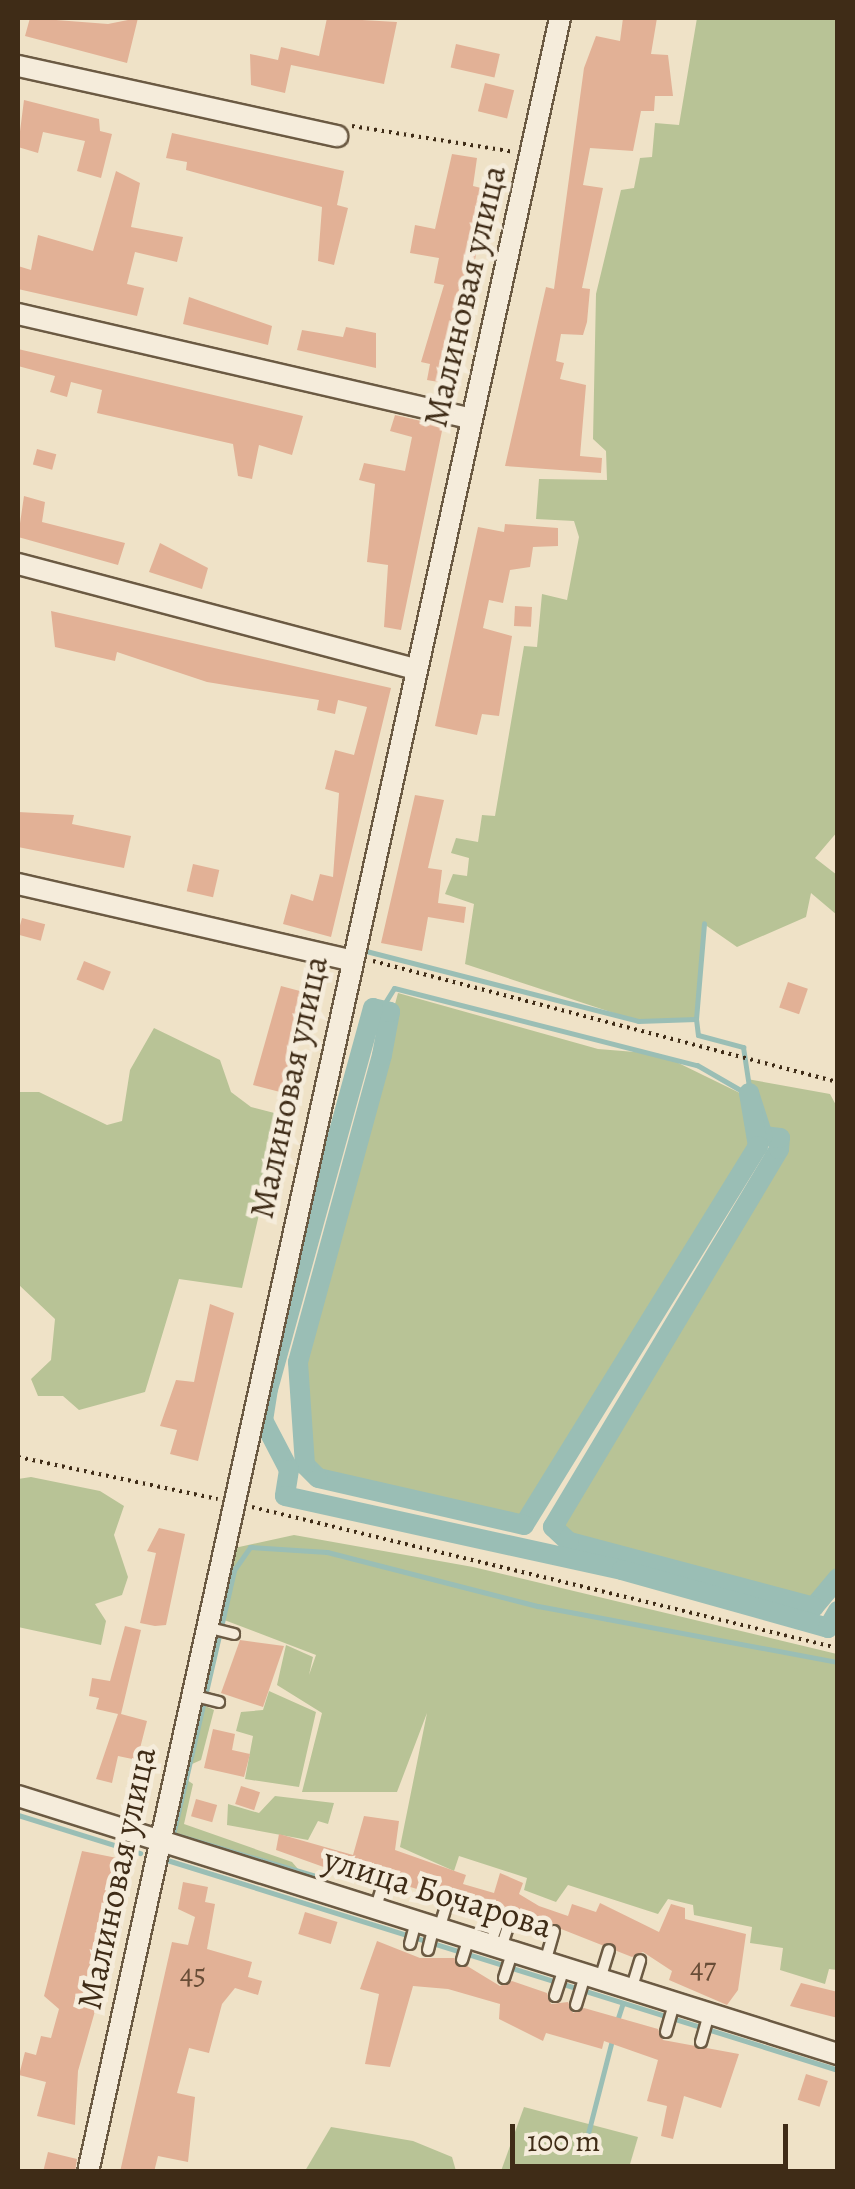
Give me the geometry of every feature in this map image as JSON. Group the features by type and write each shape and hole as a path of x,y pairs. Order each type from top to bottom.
{"street":[{"name":"Малиновая улица","path":"88,2172 230,1502 560,18"},
{"path":"18,66 337,136"},
{"path":"18,314 470,418"},
{"path":"18,564 416,669"},
{"path":"18,884 349,960"},
{"name":"улица Бочарова","path":"18,1796 156,1840 301,1894 379,1897 431,1923 838,2054"}],"lane":[{"path":"203,1626 234,1634"},
{"path":"188,1694 219,1702"},
{"path":"172,1771 195,1777"},
{"path":"410,1944 448,1900"},
{"path":"504,1978 502,1945 506,1916"},
{"path":"428,1950 431,1923"},
{"path":"554,1931 555,1996"},
{"path":"462,1960 469,1935"},
{"path":"576,2005 609,1950"},
{"path":"632,1987 640,1960"},
{"path":"666,2032 675,2001"},
{"path":"701,2042 710,2012"}],"path":[{"path":"337,136 355,124 529,154"},
{"path":"349,960 838,1082"},
{"path":"18,1457 350,1529 838,1648"}],"green space":[{"path":"697,18 837,18 838,831 815,858 837,875 837,915 811,893 806,917 737,947 704,924 696,1019 638,1021 465,964 474,904 445,894 453,874 467,876 469,858 451,853 456,838 478,842 482,815 495,816 524,646 537,647 542,594 567,600 579,537 574,521 536,519 539,479 607,480 606,451 593,439 596,294 621,190 634,188 640,158 652,157 655,123 679,125"},
{"path":"398,993 598,1049 660,1054 750,1098 758,1146 745,1172 524,1525 318,1478 305,1465 298,1362"},
{"path":"154,1028 220,1060 231,1092 251,1107 282,1115 242,1288 179,1279 145,1392 79,1410 63,1396 38,1396 31,1379 51,1360 55,1319 18,1284 18,1092 39,1092 107,1125 122,1121 130,1070"},
{"path":"747,1079 830,1094 837,1107 838,1578 814,1607 569,1542 553,1527 779,1149 780,1138 763,1136"},
{"path":"31,1477 100,1491 124,1506 114,1535 128,1577 122,1595 95,1604 106,1621 101,1645 18,1627 18,1479"},
{"path":"294,1535 473,1567 837,1654 837,1970 829,1969 825,1984 780,1970 783,1948 750,1943 752,1927 694,1915 693,1905 668,1899 658,1914 568,1885 556,1902 524,1890 527,1878 459,1856 454,1871 400,1847 427,1713 397,1792 302,1792 322,1713 277,1685 286,1645 313,1657 309,1675 316,1655 219,1618 230,1549"},
{"path":"269,1691 316,1712 299,1787 245,1779 253,1736 236,1731 241,1712 263,1710"},
{"path":"197,1702 214,1710 201,1760 183,1768"},
{"path":"184,1778 193,1784 184,1824 292,1862 304,1876 168,1837"},
{"path":"275,1796 334,1803 328,1824 318,1821 308,1840 227,1825 228,1804 259,1813"},
{"path":"524,2107 638,2137 628,2171 501,2171"},
{"path":"331,2127 413,2141 452,2157 456,2171 305,2171"}],"building":[{"path":"30,18 108,24 138,18 127,63 25,36"},
{"path":"327,18 397,22 384,84 291,65 285,93 251,85 250,54 278,60 281,47 319,56"},
{"path":"623,18 657,18 651,54 668,55 673,96 655,96 654,111 641,111 633,151 590,148 583,185 603,188 582,288 590,289 587,322 583,335 561,334 556,361 564,363 560,379 586,385 580,456 602,458 601,473 505,466 546,287 554,289 584,68 596,36 620,41"},
{"path":"456,44 500,54 494,78 451,67"},
{"path":"485,83 514,90 507,118 478,111"},
{"path":"24,100 99,119 100,131 112,134 101,178 77,171 85,141 43,132 38,153 18,147"},
{"path":"172,133 344,171 337,205 348,208 334,265 318,261 322,207 186,170 187,162 166,158"},
{"path":"452,154 477,158 473,186 489,190 450,384 427,380 430,364 421,362 444,285 434,283 439,258 410,253 415,225 435,229"},
{"path":"116,171 140,183 131,227 183,237 177,262 135,252 127,284 144,288 137,316 18,289 18,266 31,270 38,235 93,251"},
{"path":"189,297 272,326 268,345 183,324"},
{"path":"346,327 376,333 376,368 297,350 302,330 343,337"},
{"path":"18,349 303,416 292,455 259,445 252,479 238,476 233,444 97,413 102,390 71,382 67,397 50,392 55,376 18,366"},
{"path":"395,415 443,426 401,630 384,627 388,565 367,562 375,484 359,480 364,463 405,471 412,437 390,431"},
{"path":"37,449 56,454 52,470 33,464"},
{"path":"24,496 45,502 42,522 125,543 118,565 18,537"},
{"path":"505,524 558,528 558,546 533,547 530,567 510,570 503,603 489,600 483,628 512,636 499,716 482,714 477,735 435,726 478,527 504,532"},
{"path":"160,543 208,568 202,589 149,572"},
{"path":"515,606 532,607 531,627 514,626"},
{"path":"51,611 391,688 331,937 283,924 291,894 313,901 320,874 333,877 339,793 325,789 335,750 354,755 367,707 338,700 335,714 317,710 319,700 207,682 117,652 115,661 55,647"},
{"path":"415,795 444,800 428,868 442,870 438,903 466,907 464,923 428,917 422,951 381,943"},
{"path":"18,812 74,815 72,824 131,836 124,868 18,847"},
{"path":"193,864 219,870 213,897 187,891"},
{"path":"22,918 45,924 41,941 18,935"},
{"path":"84,961 111,972 103,990 77,980"},
{"path":"788,982 808,989 799,1014 779,1008"},
{"path":"281,986 315,995 280,1092 253,1085"},
{"path":"210,1304 234,1313 198,1461 170,1454 177,1430 160,1426 176,1380 194,1382"},
{"path":"159,1528 185,1534 166,1625 155,1626 140,1623 156,1553 147,1551"},
{"path":"125,1626 141,1630 121,1714 147,1721 137,1760 118,1756 112,1783 96,1779 118,1714 96,1709 99,1698 89,1696 92,1678 110,1681"},
{"path":"240,1640 284,1646 263,1707 221,1693"},
{"path":"213,1729 235,1734 232,1750 250,1754 244,1777 204,1768"},
{"path":"241,1786 260,1792 254,1810 235,1804"},
{"path":"196,1799 217,1805 212,1822 191,1816"},
{"path":"364,1816 399,1821 395,1850 466,1875 463,1884 494,1893 500,1873 523,1883 519,1894 568,1916 572,1904 596,1912 600,1903 659,1932 671,1904 685,1908 685,1919 746,1934 738,1990 727,2005 669,1980 672,1971 643,1952 632,1957 503,1906 492,1912 381,1878 374,1885 276,1850 279,1834 353,1855"},
{"path":"82,1851 122,1859 107,1955 93,1952 81,2000 97,2004 78,2071 75,2125 37,2116 46,2082 19,2075 25,2052 36,2055 41,2036 51,2038 59,2009 44,1996"},
{"path":"183,1882 208,1887 205,1902 215,1904 207,1949 252,1962 248,1977 262,1981 258,1995 235,1988 222,2004 209,2053 189,2048 177,2093 195,2097 188,2162 158,2156 154,2172 120,2172 172,1942 188,1945 195,1917 178,1909"},
{"path":"305,1912 338,1922 331,1944 298,1934"},
{"path":"377,1941 420,1958 454,1958 500,1986 512,1981 547,1993 551,2004 568,2002 573,2013 584,2008 658,2029 663,2040 739,2054 721,2108 684,2096 673,2139 661,2136 667,2106 647,2101 658,2060 604,2041 602,2049 546,2033 543,2041 499,2019 500,2004 448,1989 413,1986 390,2067 365,2064 379,1994 360,1989"},
{"path":"801,1983 838,1992 838,2018 790,2006"},
{"path":"806,2074 828,2081 820,2107 798,2100"},
{"path":"48,2152 77,2159 75,2172 43,2172"}],"waterway":[{"path":"366,951 638,1021 696,1019 704,923"},
{"path":"376,1017 394,988 697,1065 749,1095"},
{"path":"838,1578 814,1607 569,1542 553,1527 779,1149 780,1138 763,1136 749,1093 758,1146 524,1525 318,1478 305,1465 298,1362 382,1055 390,1012 373,1008 268,1389 263,1420 289,1470 285,1496 622,1570 828,1628 838,1611"},
{"path":"696,1019 698,1035 743,1047 758,1146"},
{"path":"172,1839 234,1570 250,1547 327,1552 538,1606 838,1662"},
{"path":"18,1815 140,1853"},
{"path":"173,1834 319,1877"},
{"path":"167,1860 838,2070"},
{"path":"616,2024 623,2003"},
{"path":"583,2153 612,2040"}]}
